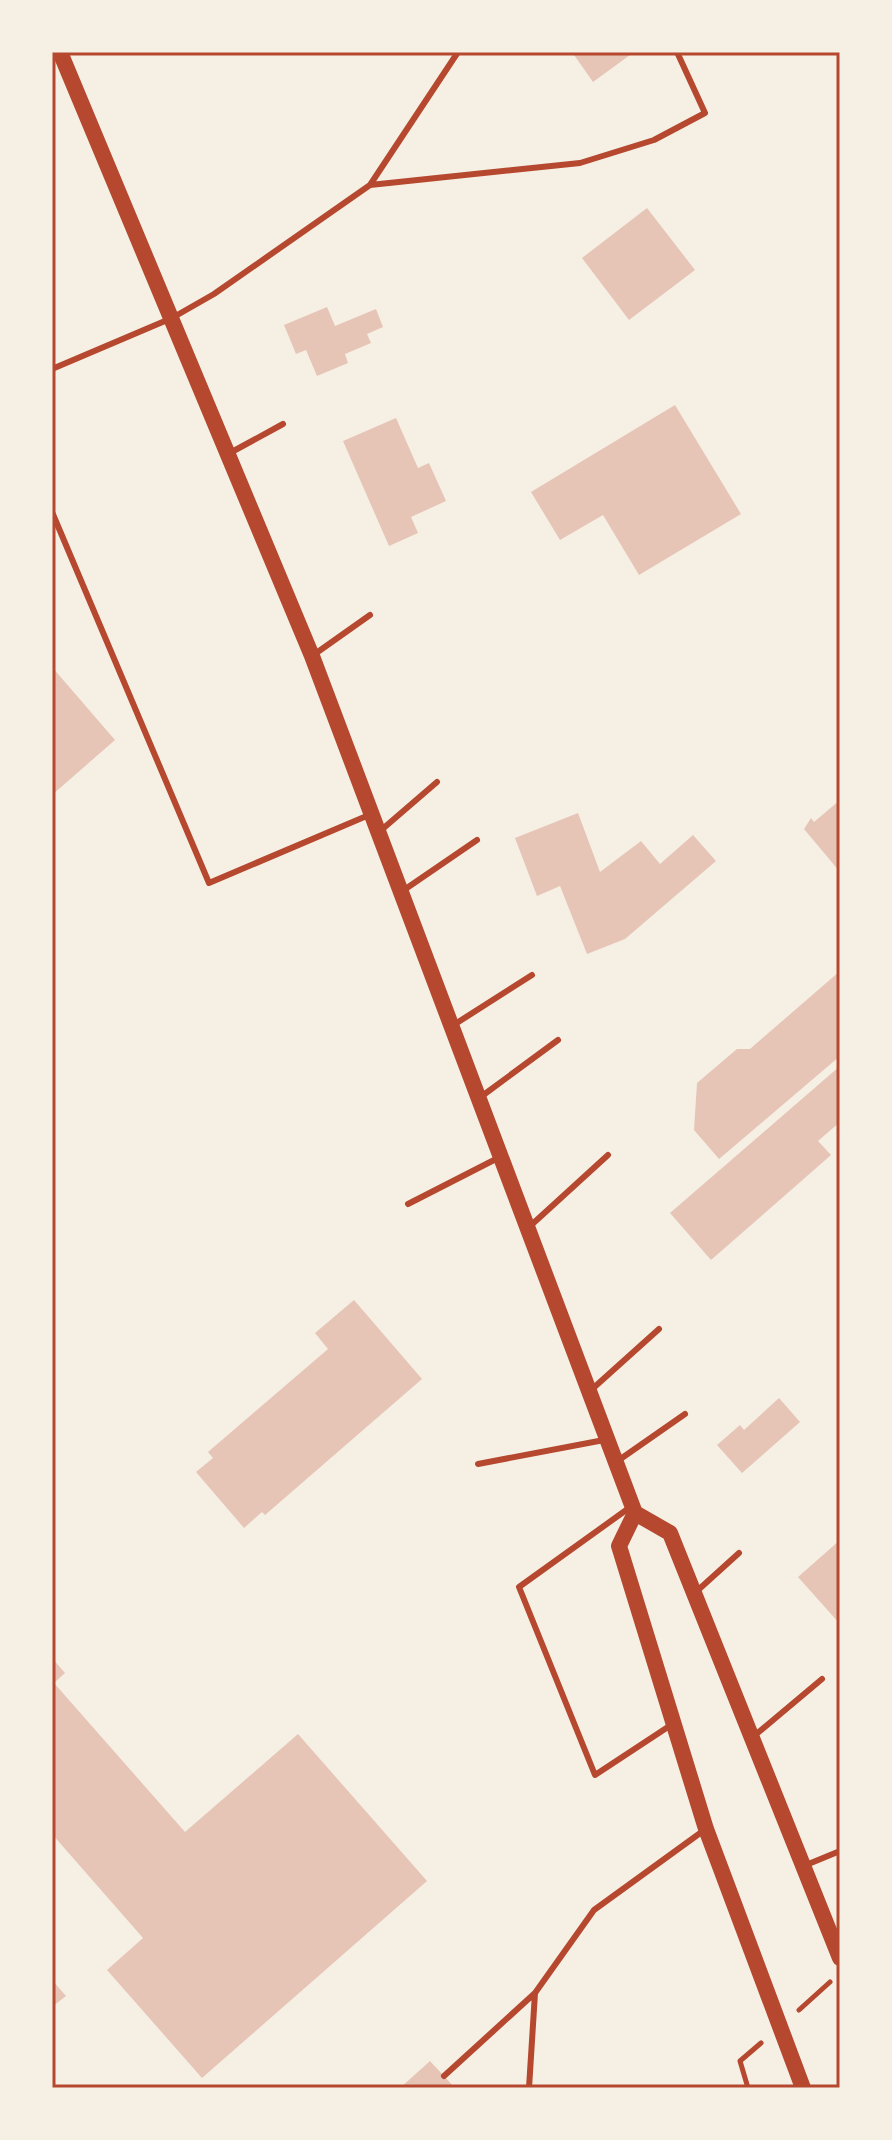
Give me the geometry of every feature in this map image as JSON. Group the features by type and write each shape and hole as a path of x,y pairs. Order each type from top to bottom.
{"main road":[{"path":"60,52 312,656 634,1510 670,1533 840,1958"},
{"path":"634,1510 619,1546 706,1829 803,2088"}],"lane":[{"path":"52,369 172,318 214,294 370,185 458,52"},
{"path":"370,185 580,163 654,140 705,113 677,52"},
{"path":"228,454 283,424"},
{"path":"52,512 209,883 372,814"},
{"path":"312,656 370,615"},
{"path":"379,832 437,782"},
{"path":"401,892 477,840"},
{"path":"452,1026 532,975"},
{"path":"479,1098 558,1040"},
{"path":"528,1228 608,1155"},
{"path":"408,1204 501,1156"},
{"path":"589,1391 659,1329"},
{"path":"616,1462 685,1414"},
{"path":"478,1464 607,1440"},
{"path":"634,1510 519,1587 595,1775 673,1724"},
{"path":"694,1594 739,1553"},
{"path":"752,1738 822,1679"},
{"path":"444,2076 535,1993 594,1910 706,1829"},
{"path":"803,1866 840,1851"},
{"path":"529,2088 535,1993"}],"path":[{"path":"806,2003 818,1992"},
{"path":"740,2061 748,2088"}],"building":[{"path":"572,52 634,52 593,82"},
{"path":"647,208 695,270 629,320 582,258"},
{"path":"327,307 335,326 376,309 383,327 367,334 371,343 345,354 348,363 317,376 306,350 296,354 284,325"},
{"path":"675,405 741,514 639,575 603,515 560,540 531,492"},
{"path":"396,418 418,468 429,463 446,501 411,517 418,533 389,546 343,441"},
{"path":"52,667 115,740 52,795"},
{"path":"840,800 840,872 804,829 811,818 814,822"},
{"path":"578,813 600,872 641,841 660,864 693,835 716,861 625,939 587,954 560,886 537,896 515,838"},
{"path":"840,971 840,1056 719,1159 694,1130 697,1083 737,1049 750,1049"},
{"path":"840,1066 840,1122 818,1141 831,1155 711,1260 670,1213"},
{"path":"354,1300 422,1379 265,1515 262,1512 244,1528 196,1472 213,1458 208,1452 328,1349 315,1333"},
{"path":"779,1398 800,1422 742,1473 717,1445 740,1425 744,1430"},
{"path":"840,1540 840,1624 798,1577"},
{"path":"52,1658 65,1673 54,1683 185,1832 298,1734 427,1881 202,2078 107,1970 143,1938 52,1834"},
{"path":"52,1980 66,1996 52,2007"},
{"path":"430,2061 455,2088 400,2088"}]}
